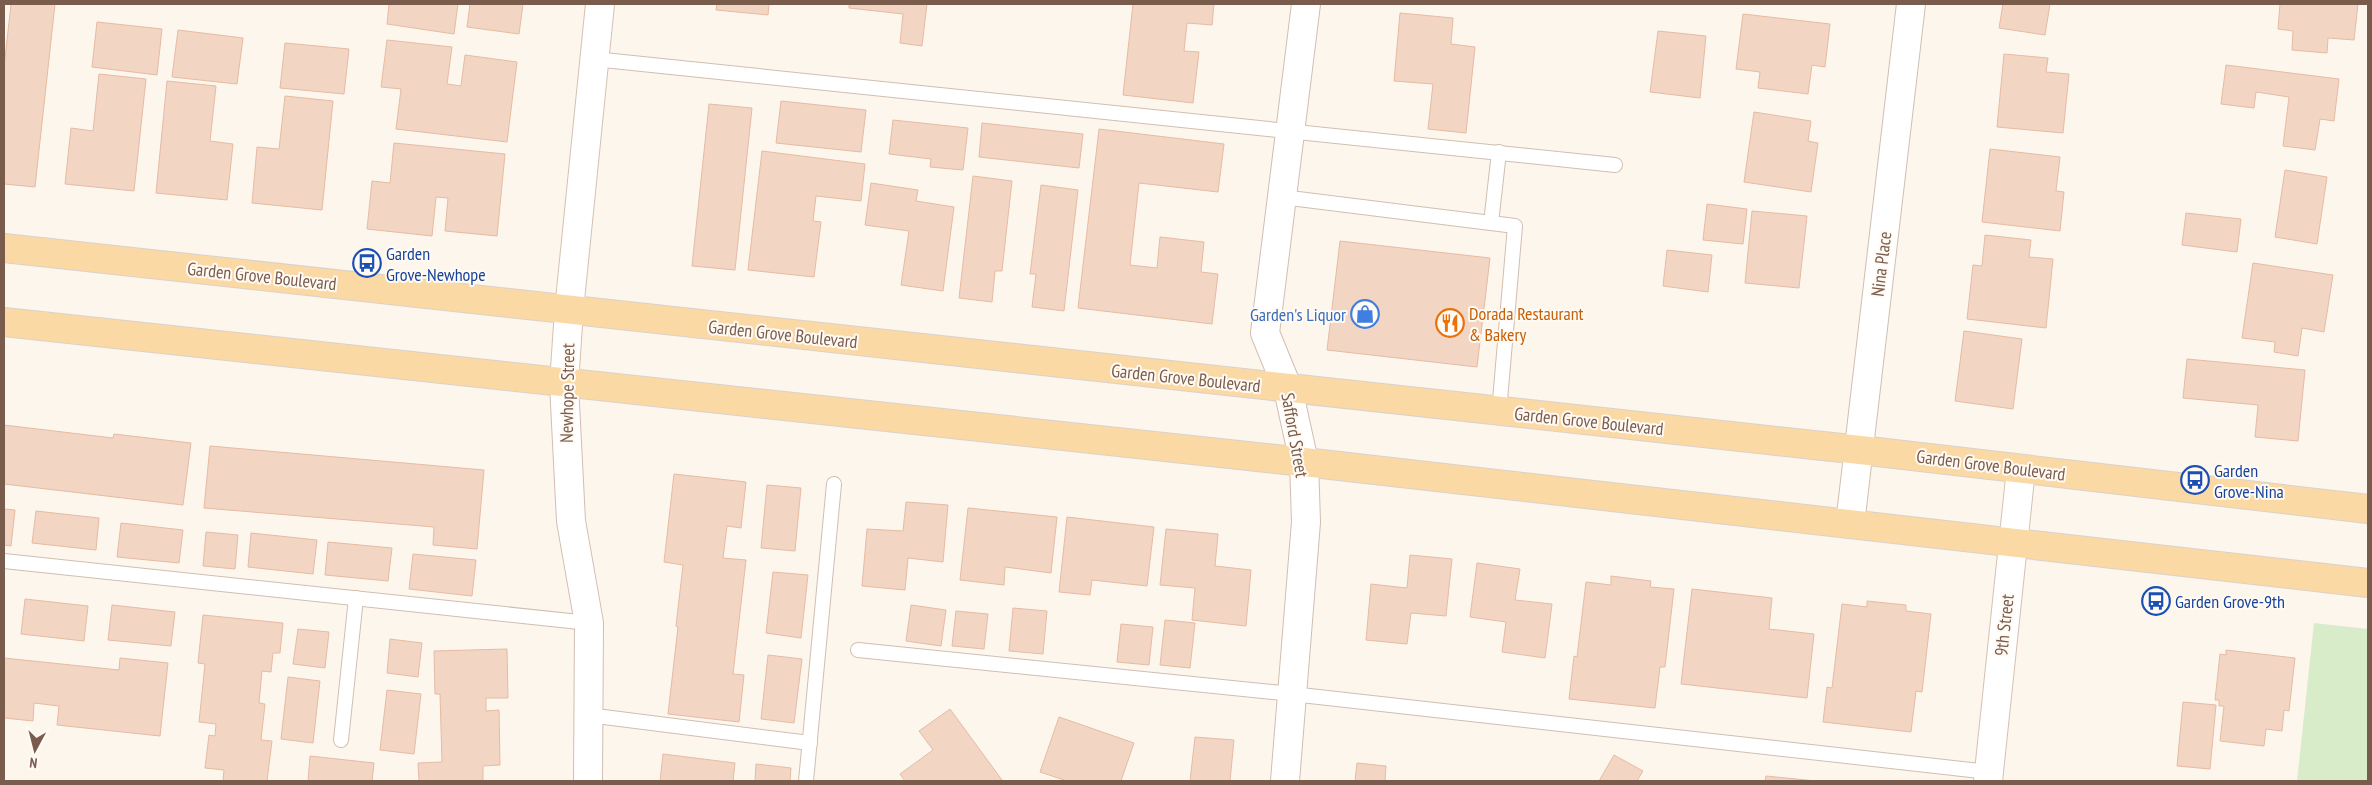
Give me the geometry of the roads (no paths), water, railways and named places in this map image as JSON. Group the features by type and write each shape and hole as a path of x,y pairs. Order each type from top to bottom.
{"main road":[{"name":"Garden Grove Boulevard","path":"4,248 1860,450 2368,509"},
{"path":"4,322 564,384 1304,462 2368,583"}],"street":[{"name":"Newhope Street","path":"588,781 589,623 571,521 564,384 569,310 600,4"},
{"name":"Safford Street","path":"1285,781 1306,522 1304,462 1288,389 1265,332 1306,4"},
{"name":"Nina Place","path":"1850,524 1910,4"},
{"name":"9th Street","path":"1988,777 2021,469"}],"lane":[{"path":"594,59 1615,165"},
{"path":"1491,223 1499,152"},
{"path":"1282,197 1515,226 1499,412"},
{"path":"806,781 834,484"},
{"path":"4,561 589,623"},
{"path":"341,740 356,598"},
{"path":"858,650 1292,694 1988,777"},
{"path":"588,715 810,743"}],"place":[{"name":"Garden Grove-Newhope","path":"367,263"},
{"name":"Garden's Liquor","path":"1365,314"},
{"name":"Dorada Restaurant & Bakery","path":"1450,323"},
{"name":"Garden Grove-Nina","path":"2195,480"},
{"name":"Garden Grove-9th","path":"2156,601"}]}
